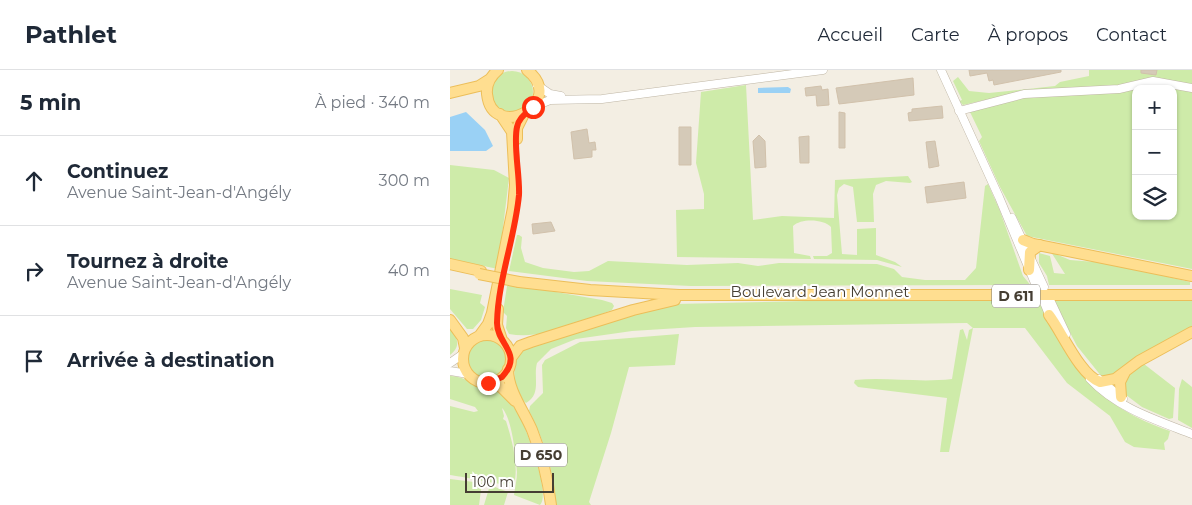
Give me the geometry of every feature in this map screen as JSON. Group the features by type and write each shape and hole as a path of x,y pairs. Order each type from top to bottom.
{"main road":[{"path":"450,93 479,86 491,78 498,70"},
{"path":"500,114 510,117 524,114 533,107 537,98 538,85 534,77 527,70"},
{"path":"490,103 487,90 491,78"},
{"path":"450,98 475,94 490,103 509,125 513,142 514,202 492,313 486,329 480,336"},
{"path":"511,358 498,330 498,314 506,260 517,209 519,185 516,131 524,114"},
{"path":"1023,240 1040,246 1192,276"},
{"path":"1029,270 1029,254 1040,246"},
{"name":"Boulevard Jean Monnet","path":"450,264 520,280 634,294 840,297 1192,294"},
{"name":"Boulevard Jean Monnet","path":"450,268 480,272"},
{"name":"Boulevard Jean Monnet","path":"520,280 677,292 1192,294"},
{"path":"450,320 462,338 463,364 468,374 477,380 488,383 502,377 508,369 511,358 516,350 531,342 661,302 689,299 840,297"},
{"path":"1050,315 1080,363 1096,381 1103,382 1115,379 1146,357 1192,332"},
{"path":"464,351 471,340 480,336 494,336 502,340"},
{"name":"D 650","path":"508,369 509,380 542,458 551,505"},
{"path":"1121,397 1120,382 1125,372"},
{"name":"D 650","path":"488,383 501,387 520,407"}],"street":[{"path":"533,107 550,100 590,100 823,70"},
{"path":"941,70 999,197 1029,270 1040,288 1023,240 999,197"},
{"path":"959,111 1024,94 1113,90 1152,81 1192,88"},
{"path":"538,85 555,95 616,96"},
{"path":"1140,412 1103,382 1076,352 1046,300 1050,315 1073,358 1091,380 1114,399 1140,412 1192,434"},
{"path":"450,363 464,351"},
{"path":"450,371 468,374"}],"green space":[{"path":"1089,70 1192,70 1192,269 1027,236 1000,187 979,141 982,137 970,112 1029,97 1007,95 963,105 959,101 962,100 953,81 958,77 969,91 989,93 1055,86 1060,82 1089,76"},
{"path":"512,71 527,77 533,92 527,107 512,113 497,107 491,92 497,77"},
{"path":"746,85 753,220 782,216 834,218 835,180 908,176 912,182 910,183 886,181 876,185 873,194 874,222 857,222 853,187 844,184 839,188 837,195 842,254 857,255 857,229 876,228 876,255 895,262 902,267 877,260 814,259 813,256 827,256 832,253 831,227 823,222 812,220 797,223 793,226 794,253 810,256 811,259 677,257 676,210 704,209 704,194 696,163 701,92"},
{"path":"450,165 494,170 509,178 498,269 450,259"},
{"path":"988,184 1000,211 1023,276 1033,288 1002,285 691,286 587,281 509,271 517,235 519,235 522,237 521,248 525,262 543,268 574,272 589,271 608,261 687,265 738,263 758,266 779,263 877,264 894,269 902,277 925,280 965,280 976,268 985,186"},
{"path":"1051,252 1070,260 1108,263 1190,282 1190,285 1049,285 1047,276 1039,263 1039,253 1050,256 1054,273 1065,274"},
{"path":"510,284 602,300 612,303 614,306 612,310 562,329 535,334 509,334 506,328 507,316 503,312 507,286"},
{"path":"450,289 482,295 480,303 485,307 481,320 473,329 467,329 450,309"},
{"path":"1192,299 1192,329 1114,375 1102,377 1077,346 1053,300"},
{"path":"850,300 1040,300 1050,324 1062,345 1074,365 1089,382 1105,397 1124,410 1170,431 1168,439 1164,443 1165,450 1134,447 1125,442 1110,416 1067,383 1025,328 973,328 967,323 695,327 632,331 576,339 551,349 537,363 534,395 526,403 518,392 514,378 514,370 521,350 651,309 675,304"},
{"path":"450,327 455,334 457,345 454,352 450,355"},
{"path":"973,328 949,452 940,452 947,398 858,387 854,383 855,380 867,379 952,379 960,330 963,329 967,340 969,330"},
{"path":"679,334 675,365 629,367 589,502 591,505 556,505 553,480 547,457 540,434 529,411 530,406 543,393 542,365 545,360 580,342"},
{"path":"487,340 501,345 506,359 501,373 487,378 473,373 468,359 473,345"},
{"path":"1144,364 1175,388 1173,418 1169,419 1142,407 1126,395 1125,384 1128,376 1134,369"},
{"path":"450,376 462,378 497,391 515,409 523,424 537,462 543,499 540,505 514,495 517,472 514,448 511,429 502,408 503,419 506,421 514,453 516,469 514,485 450,475 450,406 474,412 478,411 475,407 450,399"},
{"path":"1182,379 1192,387 1192,428 1178,420 1179,389"},
{"path":"450,479 482,483 479,505 450,505"},
{"path":"490,485 508,492 504,505 484,505"}],"water":[{"path":"788,87 791,89 790,93 758,93 758,88"},
{"path":"466,112 485,130 493,146 486,151 450,151 450,117"}],"building":[{"path":"969,70 1061,70 1061,72 994,85 993,80 989,81 987,73 970,76"},
{"path":"1141,70 1157,70 1156,75 1141,73"},
{"path":"913,78 914,95 839,104 836,88"},
{"path":"821,86 822,90 828,89 829,105 817,106 816,95 806,96 805,88"},
{"path":"942,106 943,118 909,121 908,113 912,112 912,109"},
{"path":"839,112 845,113 845,148 839,148"},
{"path":"679,127 691,127 691,165 679,165"},
{"path":"587,129 589,143 595,142 596,150 592,150 592,157 574,159 571,132"},
{"path":"759,135 765,141 766,167 755,168 753,141"},
{"path":"809,136 809,163 800,163 799,137"},
{"path":"935,141 939,166 929,168 926,142"},
{"path":"964,182 966,198 927,203 925,187"},
{"path":"551,222 555,231 533,234 532,224"}],"route":[{"path":"488,383 502,377 511,362 509,350 499,335 497,321 501,288 519,194 516,131 524,114 533,107"}]}
